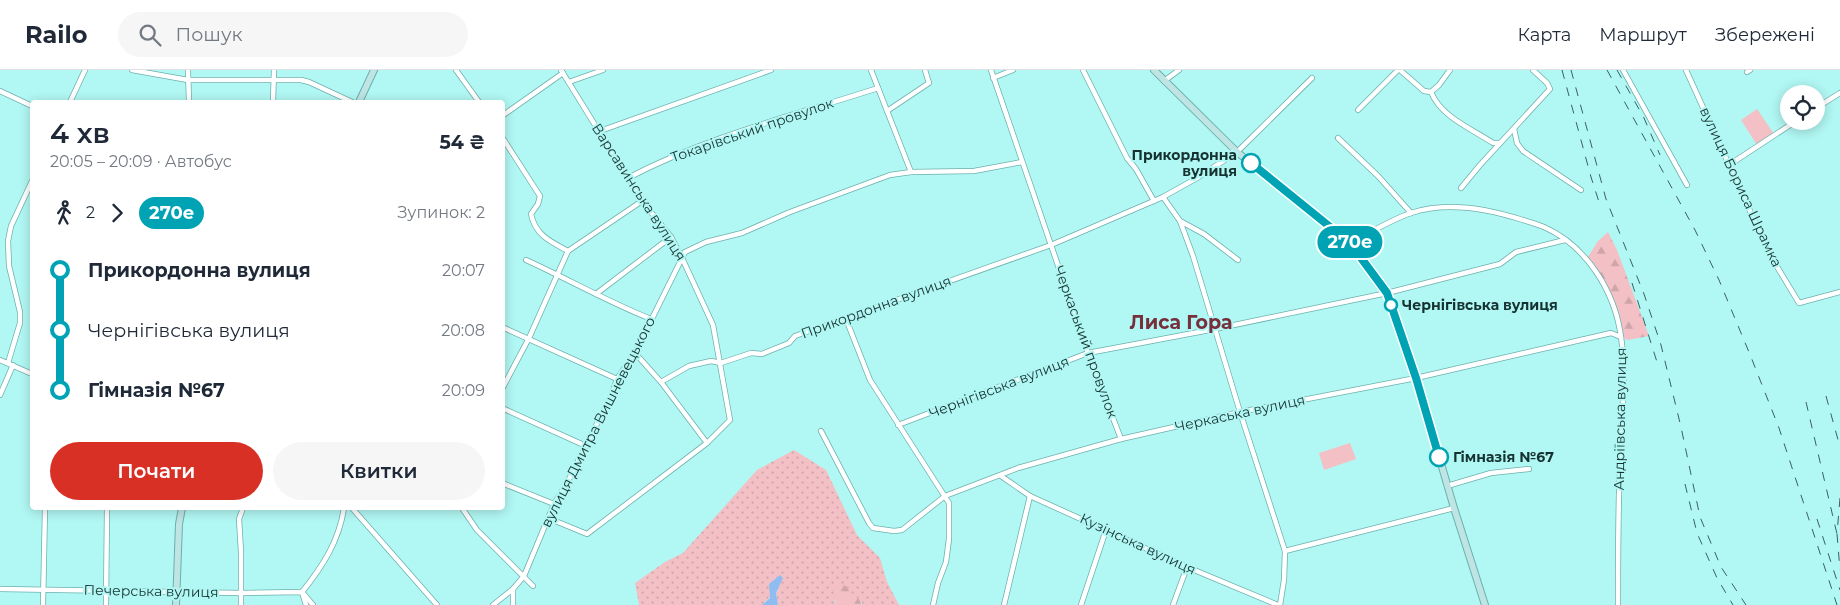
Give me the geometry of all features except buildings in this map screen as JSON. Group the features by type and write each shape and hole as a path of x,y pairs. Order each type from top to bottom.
{"main road":[{"path":"360,100 374,70"},
{"path":"1154,70 1237,152 1350,243 1387,293 1416,378 1447,486 1485,605"},
{"path":"176,605 179,524 182,510"}],"street":[{"path":"71,100 85,70"},
{"path":"132,70 188,80 294,80 309,82 348,100"},
{"path":"188,70 190,100"},
{"path":"273,100 274,70"},
{"path":"456,70 478,100"},
{"path":"568,82 603,70"},
{"path":"600,131 772,70"},
{"path":"871,70 912,172"},
{"path":"887,111 929,83 925,70"},
{"name":"Черкаський провулок","path":"991,70 1088,353 1121,439"},
{"path":"993,78 1013,70"},
{"path":"1083,70 1127,158 1136,169 1154,201"},
{"path":"1164,81 1179,70"},
{"path":"1358,110 1399,70 1424,91 1431,92"},
{"path":"1431,92 1450,70"},
{"path":"1461,188 1500,142 1550,89 1547,83 1533,70"},
{"path":"1623,70 1687,185"},
{"name":"вулиця Бориса Шрамка","path":"1686,70 1770,255 1799,302 1840,292"},
{"path":"505,114 562,72"},
{"name":"Варсавинська вулиця","path":"548,518 587,534 707,442 730,420 713,325 682,258 671,237 642,201 562,72"},
{"name":"Прикордонна вулиця","path":"661,382 689,366 711,361 721,363 751,352 762,354 789,343 795,336 1052,245 1163,197 1237,152 1312,78"},
{"name":"Токарівський провулок","path":"628,178 654,164 710,142 878,88"},
{"path":"0,90 30,105"},
{"path":"1431,92 1434,100 1443,110 1494,143 1500,142"},
{"path":"1825,102 1840,93"},
{"path":"1514,129 1518,143 1523,151 1580,190"},
{"path":"1729,165 1782,130"},
{"path":"1338,138 1378,176 1411,213"},
{"path":"505,142 540,196 532,214 536,228 546,239 568,251"},
{"path":"682,258 689,248 742,233 790,212 890,175 912,172 974,171 1022,162"},
{"path":"0,395 20,322 20,312 9,266 8,241 11,226 30,189"},
{"path":"1163,197 1180,222 1193,256 1240,412 1285,551 1284,580 1279,605"},
{"path":"505,383 568,251 642,201"},
{"name":"Андріївська вулиця","path":"1350,243 1411,213 1448,208 1483,211 1509,216 1545,227 1582,254 1596,271 1611,298 1621,337 1623,367 1619,476 1618,605"},
{"path":"1180,222 1204,234 1238,260"},
{"path":"596,294 671,237"},
{"name":"Чернігівська вулиця","path":"898,425 1088,353 1387,293 1500,264 1516,252 1565,240"},
{"name":"вулиця Дмитра Вишневецького","path":"493,605 513,589 524,576 554,504 567,483 612,396 617,380 635,353 682,258"},
{"path":"526,260 651,319"},
{"path":"846,319 870,380 949,503 950,515 946,562 933,605"},
{"path":"505,328 617,380"},
{"name":"Черкаська вулиця","path":"821,431 873,528 894,531 902,530 945,496 1018,468 1121,439 1240,412 1416,378 1605,334 1615,334 1621,337"},
{"path":"635,353 661,382 707,442"},
{"path":"0,360 30,373"},
{"path":"505,409 586,446"},
{"path":"1447,486 1491,473 1529,469"},
{"name":"Кузінська вулиця","path":"1001,476 1030,496 1186,568 1279,605"},
{"path":"505,484 554,504"},
{"path":"1004,605 1030,496"},
{"path":"1285,551 1454,508"},
{"path":"44,605 45,510"},
{"path":"106,510 106,605"},
{"path":"241,605 240,519 242,510"},
{"path":"302,592 330,552 342,523 344,510"},
{"path":"354,510 437,605"},
{"path":"464,510 483,536 532,586"},
{"path":"1081,605 1106,530"},
{"path":"1173,605 1186,568"},
{"name":"Печерська вулиця","path":"0,589 302,592"},
{"path":"513,589 513,605"},
{"path":"302,592 306,605"},
{"path":"302,592 313,605"}],"green space":[{"path":"1757,109 1774,134 1757,145 1741,120"},
{"path":"1608,232 1617,250 1649,336 1628,340 1621,337 1611,298 1586,260 1598,241"},
{"path":"1350,443 1356,459 1324,470 1319,453"},
{"path":"794,450 826,470 857,535 880,558 887,582 899,605 862,605 862,602 834,600 836,605 778,605 776,593 779,588 762,605 639,605 635,583 665,562 683,553 757,470"},
{"path":"837,584 843,584 851,591 853,596 858,598 862,605 836,605 833,589"}],"water":[{"path":"780,575 783,578 776,593 778,605 762,605 770,598 769,584"}],"railway":[{"path":"1562,70 1599,202"},
{"path":"1571,70 1606,199 1644,294 1661,345 1700,517 1721,567 1746,605"},
{"path":"1607,70 1695,230 1719,280 1779,428 1837,605"},
{"path":"1617,70 1644,118 1660,155"},
{"path":"1632,283 1657,362"},
{"path":"1826,396 1840,447"},
{"path":"1806,402 1837,534"},
{"path":"1685,484 1697,533 1717,578 1733,605"},
{"path":"1840,498 1837,534 1840,570"},
{"path":"1817,519 1840,590"}],"bus line":[{"name":"270е","path":"1251,163 1350,243 1387,293 1416,378 1439,457"}],"place":[{"name":"Прикордонна вулиця","path":"1251,163"},
{"name":"Чернігівська вулиця","path":"1391,305"},
{"name":"Гімназія №67","path":"1439,457"}],"district":[{"name":"Лиса Гора","path":"1181,322"}]}
